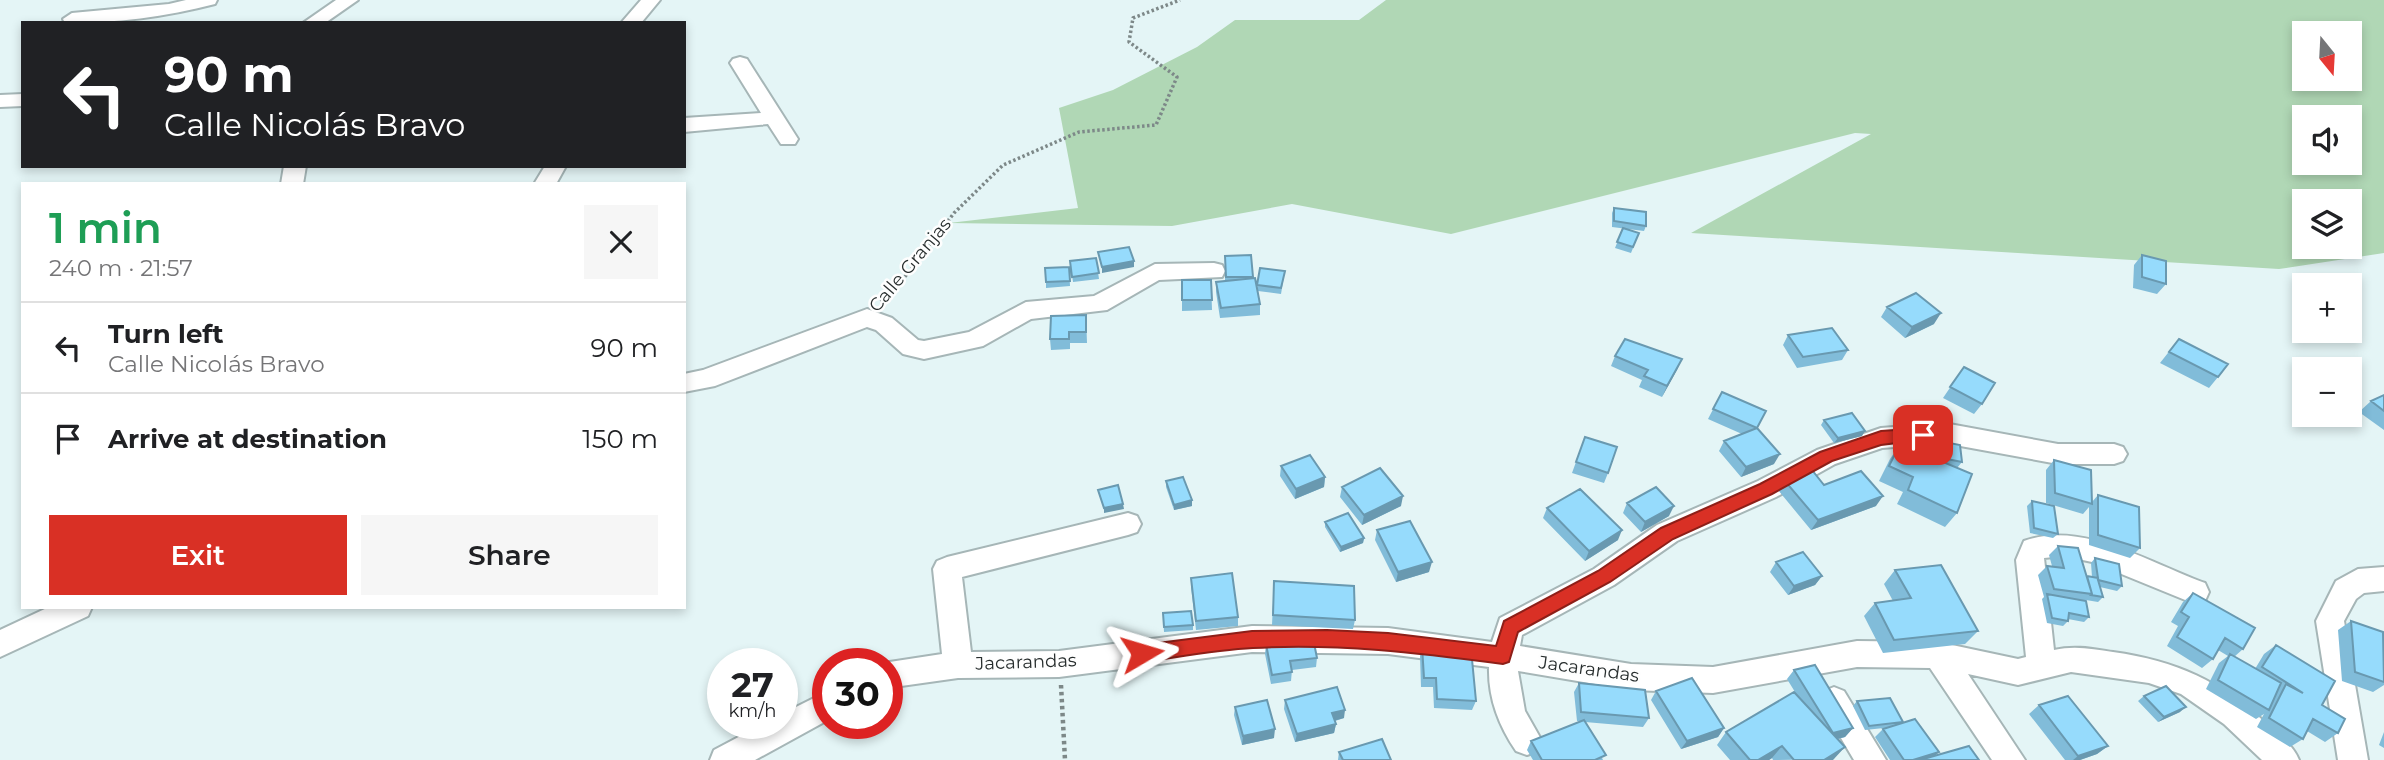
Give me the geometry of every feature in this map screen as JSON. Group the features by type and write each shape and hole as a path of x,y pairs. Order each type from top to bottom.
{"street":[{"path":"72,19 170,10 208,0"},
{"path":"315,21 349,0"},
{"path":"632,21 651,0"},
{"path":"740,63 788,139"},
{"path":"0,101 21,100"},
{"path":"686,125 757,120 774,116"},
{"path":"867,318 884,324 911,348 924,350 975,340 1026,311 1098,303 1155,272 1214,271"},
{"name":"Calle Granjas","path":"686,383 706,379 867,318"},
{"path":"1527,741 1514,725 1507,703 1503,656 1510,627 1604,577 1667,534 1766,489 1826,457 1881,438 1944,433 2057,454 2114,454"},
{"path":"958,664 947,569 1128,524"},
{"path":"2042,667 2030,560 2034,549 2047,544 2101,552 2154,577 2195,592"},
{"path":"2353,760 2330,621 2346,590 2358,581 2384,579"},
{"path":"0,644 74,609"},
{"name":"Jacarandas","path":"903,673 958,664 1059,664 1252,639 1388,641 1631,677 1713,680 1857,654 1938,655 2018,672 2071,659 2150,670 2190,684 2235,714 2284,760"},
{"path":"1938,655 2010,760"},
{"path":"1810,663 1871,760"},
{"path":"725,760 812,714"}],"path":[{"name":"Calle Granjas","path":"867,318 910,271 954,213 1003,165 1079,132 1156,125 1177,77 1129,43 1133,18 1180,0"},
{"path":"1059,664 1065,760"}],"green space":[{"path":"1386,0 2384,0 2384,253 2362,256 2362,189 2292,189 2292,259 2345,259 2279,269 1691,233 1871,134 1855,133 1451,234 1292,204 1172,226 949,223 1078,208 1059,108 1113,90 1197,47 1235,20 1359,20"}],"building":[{"path":"1614,208 1646,212 1646,226 1614,221"},
{"path":"1623,228 1639,233 1633,247 1617,242"},
{"path":"1129,247 1134,261 1102,267 1098,252"},
{"path":"1251,255 1253,277 1226,277 1225,256"},
{"path":"2142,255 2166,261 2166,284 2142,277"},
{"path":"1096,258 1099,273 1072,277 1070,261"},
{"path":"1069,267 1070,281 1046,282 1045,268"},
{"path":"1260,268 1285,271 1281,288 1257,285"},
{"path":"1255,278 1260,304 1221,308 1216,282"},
{"path":"1182,280 1211,280 1212,300 1182,300"},
{"path":"1916,293 1941,313 1912,327 1887,307"},
{"path":"1086,315 1086,332 1069,332 1069,339 1050,339 1051,316"},
{"path":"1832,328 1848,350 1803,357 1788,335"},
{"path":"1625,339 1682,359 1667,386 1644,376 1648,370 1615,356"},
{"path":"2179,339 2228,364 2218,377 2169,352"},
{"path":"1964,367 1995,383 1982,404 1950,387"},
{"path":"1722,392 1766,411 1757,428 1713,409"},
{"path":"2384,395 2384,411 2371,401"},
{"path":"1852,413 1865,431 1838,438 1824,420"},
{"path":"1757,428 1780,454 1746,467 1724,441"},
{"path":"1909,435 1960,445 1962,462 1927,455 1910,448"},
{"path":"1585,437 1617,447 1608,473 1576,462"},
{"path":"1900,444 1972,474 1957,513 1908,490 1913,477 1889,466"},
{"path":"1310,455 1325,477 1296,489 1281,466"},
{"path":"2054,460 2091,470 2092,504 2055,493"},
{"path":"1380,468 1403,496 1364,515 1342,487"},
{"path":"1812,470 1824,485 1861,471 1883,496 1818,520 1784,480"},
{"path":"1183,477 1192,500 1174,505 1166,481"},
{"path":"1118,485 1123,504 1104,508 1098,490"},
{"path":"1656,487 1674,506 1645,522 1627,503"},
{"path":"1580,489 1622,530 1589,551 1547,508"},
{"path":"2098,495 2139,507 2140,548 2098,535"},
{"path":"2032,501 2054,506 2058,534 2034,528"},
{"path":"1348,513 1364,538 1341,547 1325,522"},
{"path":"1410,521 1432,562 1398,572 1377,530"},
{"path":"2058,546 2078,548 2092,594 2054,589 2047,566 2064,568"},
{"path":"1803,552 1822,576 1794,586 1776,562"},
{"path":"2095,558 2119,564 2122,586 2098,580 2103,597 2091,595 2087,576 2098,578"},
{"path":"1941,565 1978,631 1894,640 1875,603 1911,598 1895,570"},
{"path":"1232,573 1238,617 1196,621 1191,578"},
{"path":"1274,581 1354,586 1355,620 1273,615"},
{"path":"2193,593 2255,628 2243,649 2225,638 2213,659 2177,637 2189,617 2181,612"},
{"path":"2047,594 2086,601 2089,617 2069,613 2068,621 2052,618"},
{"path":"1191,611 1193,625 1164,627 1163,613"},
{"path":"2351,621 2383,632 2384,682 2355,672"},
{"path":"1313,638 1317,658 1290,661 1292,672 1272,675 1266,644"},
{"path":"2276,645 2335,681 2322,705 2345,719 2338,733 2313,719 2303,739 2269,718 2286,684 2303,693 2262,667"},
{"path":"1422,646 1471,649 1476,701 1437,699 1436,678 1424,678"},
{"path":"2230,654 2281,683 2269,710 2218,680"},
{"path":"1815,665 1853,728 1833,733 1794,670"},
{"path":"1692,678 1724,728 1687,741 1656,691"},
{"path":"1579,683 1645,690 1649,718 1581,712"},
{"path":"2166,686 2186,707 2164,717 2144,696"},
{"path":"1337,687 1345,710 1332,713 1336,724 1297,734 1285,700"},
{"path":"1794,692 1845,747 1824,760 1794,760 1782,746 1758,760 1750,760 1726,732"},
{"path":"2068,696 2108,746 2078,756 2039,705"},
{"path":"1890,698 1903,722 1869,726 1857,701"},
{"path":"1267,700 1275,729 1243,736 1235,707"},
{"path":"1915,719 1939,752 1904,760 1883,729"},
{"path":"1584,720 1606,755 1595,760 1542,760 1531,741"},
{"path":"1382,739 1391,760 1343,760 1339,752"},
{"path":"1969,746 1979,760 1920,760"}],"route":[{"path":"1142,653 1252,639 1327,639 1388,641 1503,656 1510,627 1604,577 1667,534 1766,489 1826,457 1881,438 1923,435"}]}
